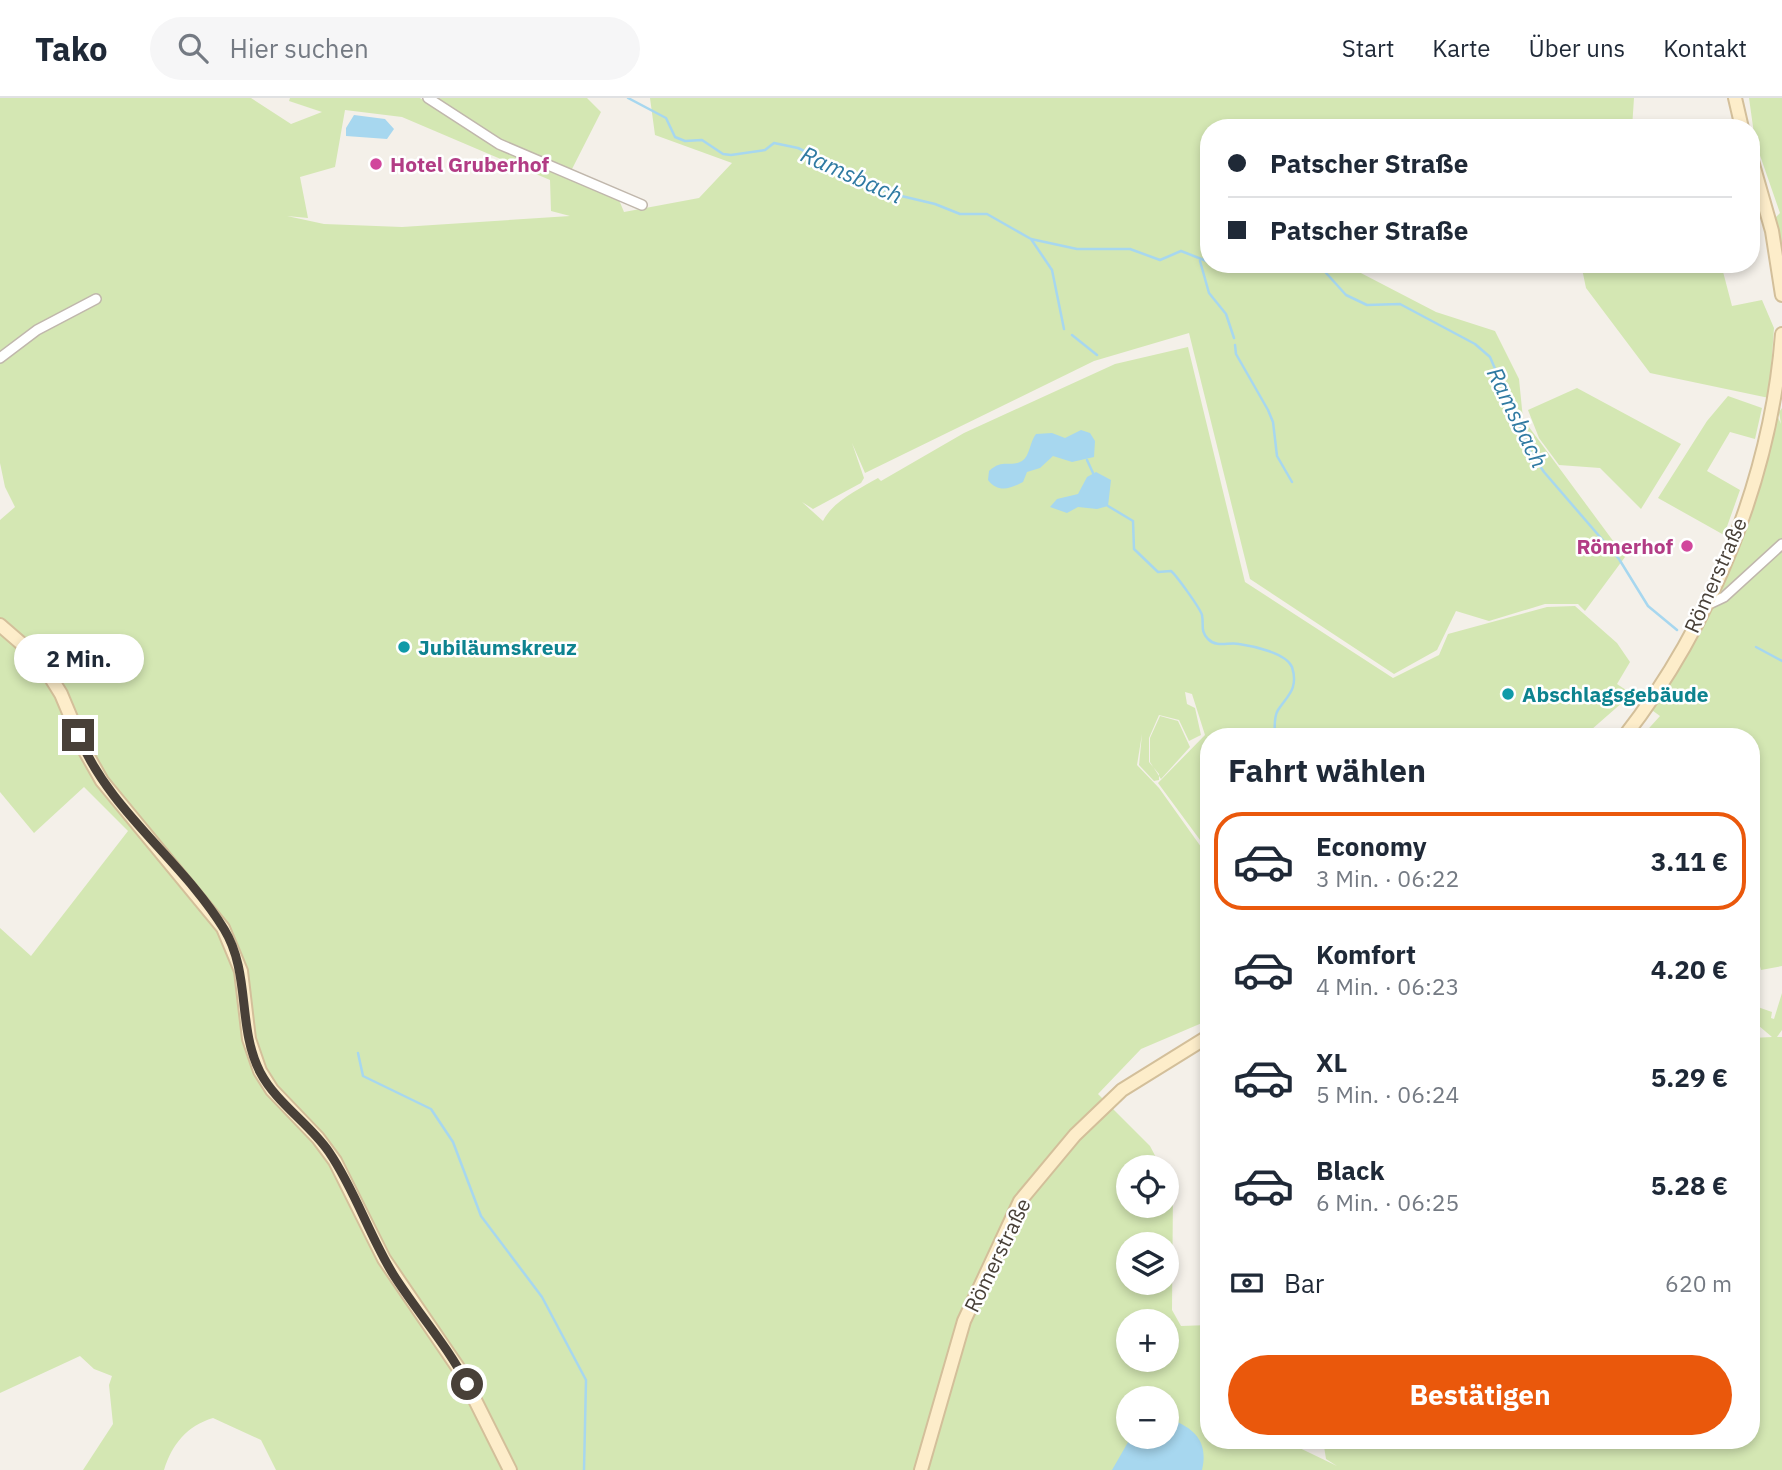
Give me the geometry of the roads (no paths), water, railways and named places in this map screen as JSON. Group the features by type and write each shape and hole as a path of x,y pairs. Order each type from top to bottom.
{"main road":[{"path":"1735,98 1740,119"},
{"path":"1760,189 1772,231 1782,295"},
{"name":"Römerstraße","path":"1630,728 1653,696 1705,605 1750,494 1774,398 1782,334"},
{"path":"0,625 30,651 54,682 85,751 102,780 223,928 237,959 249,1039 260,1071 272,1090 318,1138 335,1161 384,1259 461,1372 510,1470"},
{"name":"Römerstraße","path":"921,1470 964,1321 1020,1201 1075,1135 1122,1090 1200,1042"}],"street":[{"path":"428,98 499,144 642,205"},
{"path":"0,358 37,330 96,299"},
{"path":"1705,605 1724,597 1782,544"}],"water":[{"path":"354,115 385,119 394,129 387,139 346,136 346,128"},
{"path":"1081,430 1090,433 1095,441 1094,457 1072,462 1053,456 1040,468 1027,472 1023,482 1009,488 996,487 988,480 989,471 994,467 1018,463 1025,459 1036,434 1052,433 1065,438"},
{"path":"1096,472 1111,480 1108,506 1097,509 1078,507 1067,513 1050,507 1057,499 1078,494 1087,477"},
{"path":"1179,1424 1197,1436 1200,1449 1203,1450 1202,1470 1112,1470 1124,1449 1179,1449"}],"waterway":[{"name":"Ramsbach","path":"628,98 666,118 675,137 685,141 702,140 723,154 765,150 774,143 798,148 893,194 935,204 960,214 987,214 1031,239 1077,249 1130,249 1160,260 1181,251 1200,258"},
{"path":"1031,239 1052,270 1064,329"},
{"path":"1203,273 1209,293 1226,314 1234,338"},
{"name":"Ramsbach","path":"1326,273 1346,295 1367,305 1400,304 1475,344 1490,357 1531,453 1544,472 1619,559 1648,606 1677,630"},
{"path":"1072,335 1097,355"},
{"path":"1235,345 1236,354 1273,422 1277,456 1292,482"},
{"path":"1087,460 1093,473"},
{"path":"1108,506 1133,521 1134,549 1158,572 1171,571 1182,585 1200,611 1203,631 1211,642 1260,648 1289,662 1294,675 1293,687 1276,713 1275,728"},
{"name":"Ramsbach","path":"1756,647 1782,661"},
{"path":"358,1053 363,1076 431,1109 453,1142 481,1216 542,1297 586,1380 584,1470"}],"place":[{"name":"Hotel Gruberhof","path":"376,164"},
{"name":"Römerhof","path":"1687,546"},
{"name":"Jubiläumskreuz","path":"404,647"},
{"name":"Abschlagsgebäude","path":"1508,694"}]}
